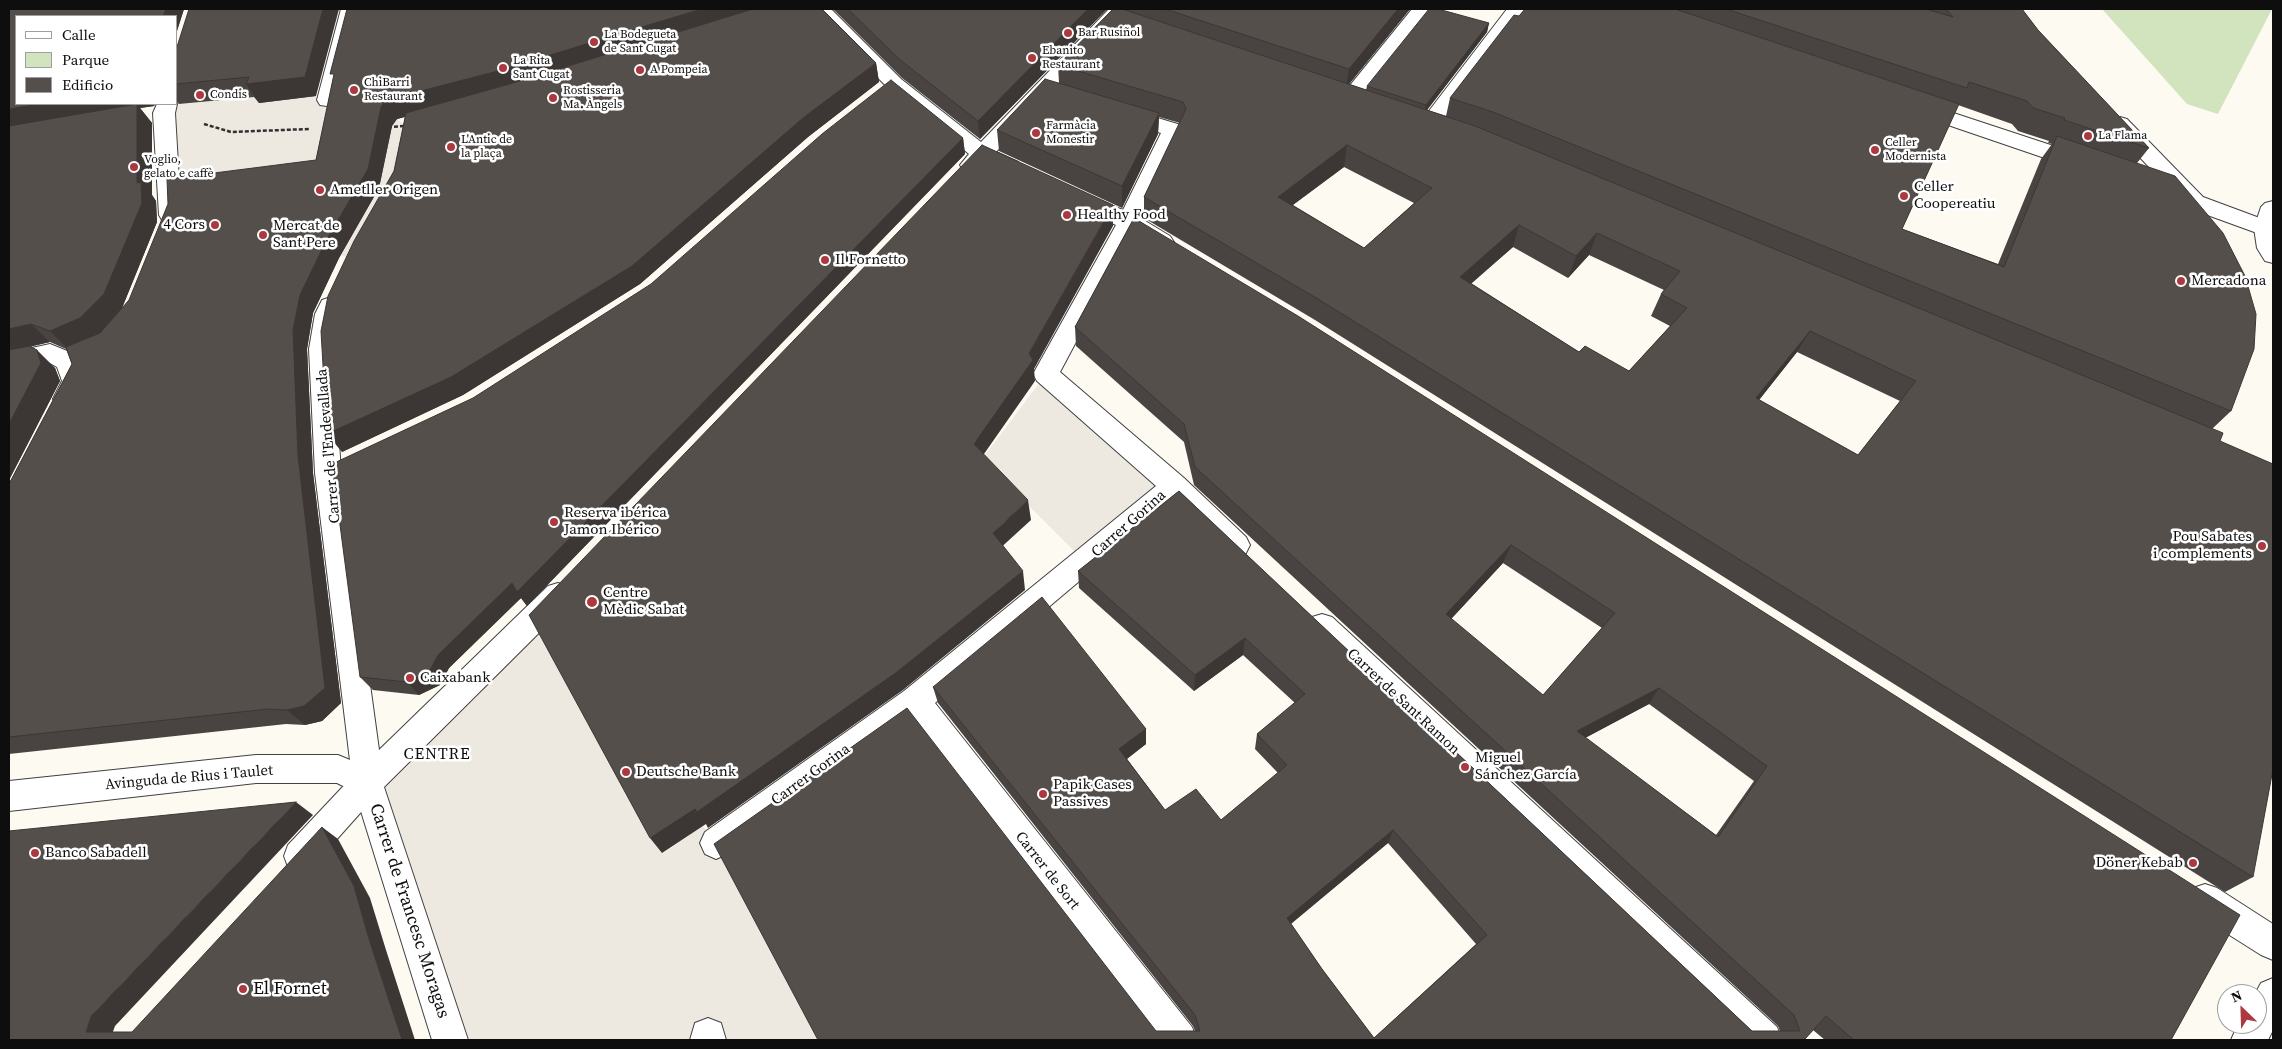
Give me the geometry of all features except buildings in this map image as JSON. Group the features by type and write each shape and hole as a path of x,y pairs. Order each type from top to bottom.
{"street":[{"path":"327,100 351,9"},
{"path":"820,9 886,89 982,154 1032,177"},
{"path":"1350,98 1422,9"},
{"path":"1454,133 1420,122 1517,9"},
{"path":"954,182 1041,90 1120,17"},
{"path":"1041,90 1069,98"},
{"path":"1897,101 2102,170"},
{"name":"Carrer Gorina","path":"716,843 915,701 1085,562 1174,486 1046,374 1129,222 1173,130 1097,107"},
{"path":"159,111 170,222 164,237"},
{"path":"2108,112 2196,202"},
{"path":"2149,186 2196,202 2269,218 2269,248 2273,255"},
{"path":"1056,189 1129,222 1180,253"},
{"name":"Carrer de l'Endevallada","path":"342,283 327,314 321,349 337,469 368,782"},
{"path":"9,362 50,353 76,358 75,381 57,416"},
{"path":"1174,486 1255,562"},
{"path":"277,881 368,782 576,576"},
{"name":"Carrer de Sant Ramon","path":"1304,608 1764,1040"},
{"name":"Carrer de Sort","path":"915,701 1179,1040"},
{"name":"Avinguda de Rius i Taulet","path":"9,796 256,769 338,769 368,782"},
{"name":"Carrer de Francesc Moragas","path":"368,782 450,1040"},
{"path":"2181,884 2273,943"},
{"path":"2249,1040 2273,995"}],"path":[{"path":"159,111 231,132 318,129"},
{"path":"386,127 405,126"}],"green space":[{"path":"2102,9 2272,9 2218,114 2187,104"}],"shaded area":[{"path":"261,96 314,96 327,100 326,120 391,113 405,126 392,189 353,259 336,254 170,222 173,105"},
{"path":"1046,374 1183,494 1085,562 982,459"},
{"path":"535,619 663,853 703,826 716,843 821,1040 450,1040 368,782"}],"place":[{"name":"Bar Rusiñol","path":"1068,33"},
{"name":"La Bodegueta de Sant Cugat","path":"594,42"},
{"name":"Ebanito Restaurant","path":"1032,58"},
{"name":"La Rita Sant Cugat","path":"503,68"},
{"name":"A Pompeia","path":"640,70"},
{"name":"ChiBarri Restaurant","path":"354,90"},
{"name":"Condis","path":"200,95"},
{"name":"Rostisseria Ma. Àngels","path":"553,98"},
{"name":"Farmàcia Monestir","path":"1036,133"},
{"name":"La Flama","path":"2088,136"},
{"name":"L'Antic de la plaça","path":"451,147"},
{"name":"Celler Modernista","path":"1875,150"},
{"name":"Voglio, gelato e caffè","path":"134,167"},
{"name":"Ametller Origen","path":"320,190"},
{"name":"Celler Coopereatiu","path":"1904,196"},
{"name":"Healthy Food","path":"1067,215"},
{"name":"4 Cors","path":"215,225"},
{"name":"Mercat de Sant Pere","path":"263,235"},
{"name":"Il Fornetto","path":"825,260"},
{"name":"Mercadona","path":"2181,281"},
{"name":"Reserva ibérica Jamon Ibérico","path":"554,522"},
{"name":"Pou Sabates i complements","path":"2262,546"},
{"name":"Centre Mèdic Sabat","path":"592,602"},
{"name":"Caixabank","path":"410,678"},
{"name":"Miguel Sánchez García","path":"1465,767"},
{"name":"Deutsche Bank","path":"626,772"},
{"name":"Papik Cases Passives","path":"1043,794"},
{"name":"Banco Sabadell","path":"35,853"},
{"name":"Döner Kebab","path":"2193,863"},
{"name":"El Fornet","path":"243,989"}],"district":[{"name":"CENTRE","path":"437,755"}]}
